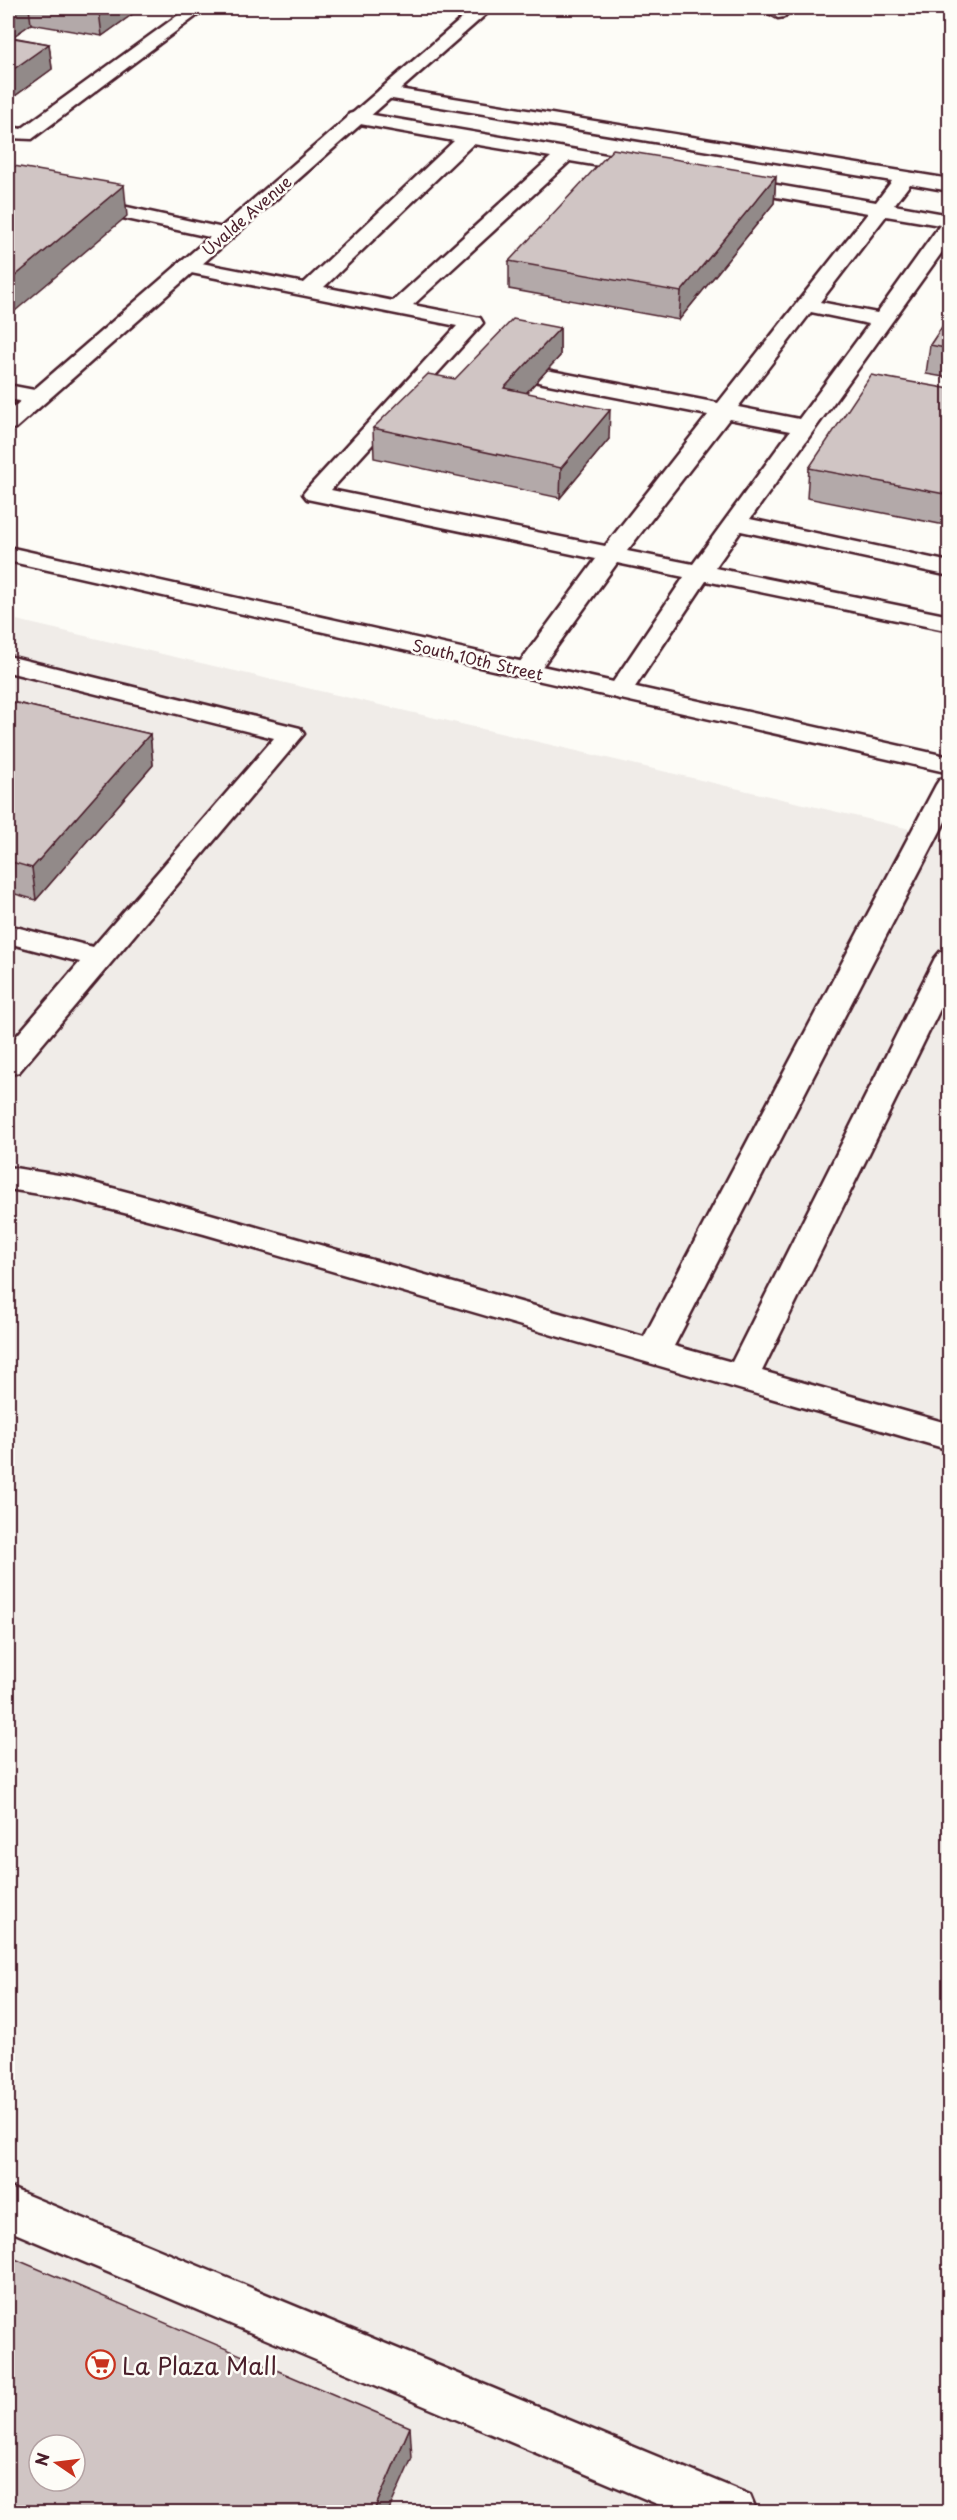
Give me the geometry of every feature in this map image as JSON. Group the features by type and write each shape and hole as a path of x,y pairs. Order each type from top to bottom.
{"street":[{"path":"8,132 25,135 198,8"},
{"name":"Uvalde Avenue","path":"8,423 484,8"},
{"path":"386,93 950,185"},
{"path":"356,118 670,172"},
{"path":"397,308 446,266 557,153 577,124"},
{"path":"309,290 468,138"},
{"path":"620,692 699,573 948,229 881,209 718,172 734,150"},
{"path":"527,670 610,555 905,178"},
{"path":"8,187 223,234"},
{"path":"186,266 472,322 451,358 315,494 950,624"},
{"path":"805,305 882,320"},
{"path":"541,376 805,427"},
{"path":"8,392 37,397"},
{"path":"737,523 950,568"},
{"name":"South 10th Street","path":"8,554 950,765"},
{"path":"8,664 291,734 8,1065"},
{"path":"653,1353 950,785"},
{"path":"8,934 99,958"},
{"path":"741,1378 950,958"},
{"path":"8,1178 71,1188 207,1224 950,1437"},
{"path":"8,2208 733,2512"}],"shaded area":[{"path":"8,618 949,838 949,2512 8,2512"}],"building":[{"path":"79,8 104,8 99,11"},
{"path":"8,37 49,44 8,73"},
{"path":"613,149 776,176 681,292 509,261"},
{"path":"8,165 124,185 8,282"},
{"path":"950,315 950,349 930,345"},
{"path":"513,319 560,328 504,388 610,410 561,468 373,428 428,374 455,379"},
{"path":"871,375 950,389 950,495 809,468"},
{"path":"8,701 150,734 32,868 8,861"},
{"name":"La Plaza Mall","path":"8,2256 410,2427 375,2508 386,2512 8,2512"}],"place":[{"name":"La Plaza Mall","path":"101,2365"}]}
